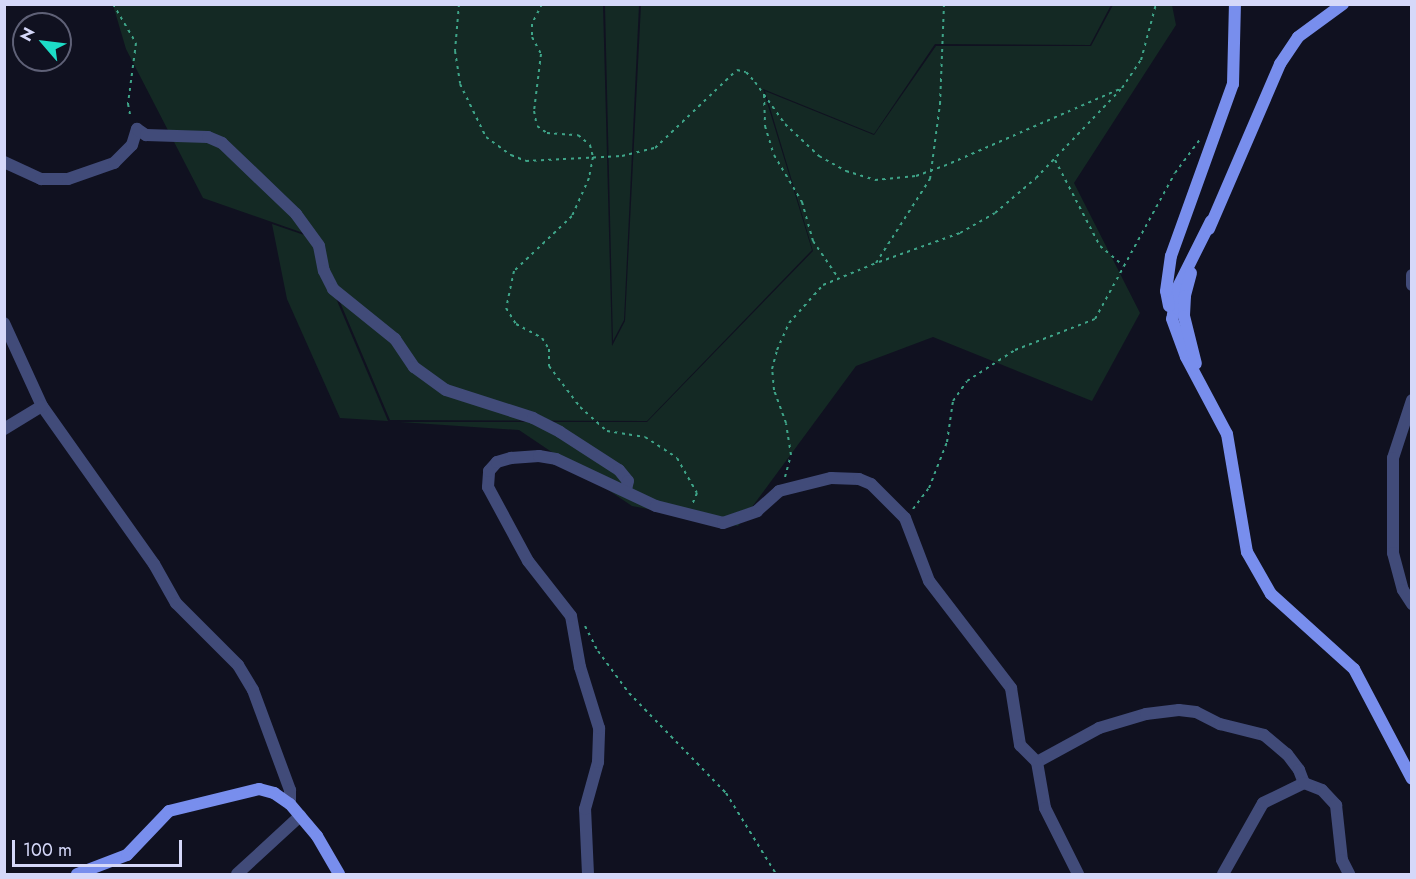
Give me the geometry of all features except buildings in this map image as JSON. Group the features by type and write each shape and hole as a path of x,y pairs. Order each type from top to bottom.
{"street":[{"path":"1171,310 1178,284 1182,227 1233,84 1235,4"},
{"path":"1343,4 1312,24 1280,64 1211,221 1167,302 1179,342 1203,385 1231,446 1239,523 1257,574 1281,604 1354,669 1412,779"},
{"path":"4,162 41,179 68,179 97,172 120,157 132,145 138,129 146,135 208,137 222,144 296,214 319,246 324,271 333,289 395,339 414,367 446,390 533,418 560,432 619,470 628,481 626,490"},
{"path":"1203,385 1190,344 1178,284 1211,221"},
{"path":"1412,275 1412,285"},
{"path":"4,323 42,406 154,564 176,603 238,665 253,690 290,790 290,804"},
{"path":"1412,400 1393,458 1393,553 1402,590 1412,604"},
{"path":"4,429 42,406"},
{"path":"588,874 585,809 600,742 571,616 528,561 488,488 489,471 497,462 539,456 573,466 688,516 723,523 738,519 769,503 779,491 831,478 859,479 884,494 905,518 935,591 1011,688 1020,745 1037,762 1045,808 1078,874"},
{"path":"1037,762 1099,728 1146,714 1179,710 1196,712 1220,724 1264,735 1287,754 1299,770 1304,783"},
{"path":"1223,874 1263,803 1304,783 1322,790 1336,805 1342,860 1349,874"},
{"path":"77,874 127,855 162,816 181,806 259,789 274,793 290,804 339,874"},
{"path":"237,874 300,816"}],"path":[{"path":"113,4 136,43 128,104 138,129"},
{"path":"459,4 455,51 460,84 486,137 511,155 526,160 622,156 655,148 737,70 746,72 797,136 830,165 874,180 929,172 1122,88"},
{"path":"542,4 532,24 532,37 541,54 534,111 537,126 546,133 578,135 590,145 593,157 589,178 572,216 514,271 506,308 516,324 542,338 549,349 549,366 580,407 607,431 645,437 677,458 697,493 688,516"},
{"path":"876,263 930,179 929,172 940,104 944,4"},
{"path":"779,491 791,455 786,423 774,390 772,369 777,350 798,311 823,285 960,233 986,218 1055,160 1122,88 1141,60 1156,4"},
{"path":"764,95 765,126 774,154 802,202 813,241 839,279"},
{"path":"905,518 929,488 947,442 953,401 967,381 1015,350 1095,319 1175,173 1205,134"},
{"path":"1055,160 1100,246 1124,266"},
{"path":"571,616 578,616 629,693 726,793 776,874"}],"green space":[{"path":"113,5 603,5 612,346 625,321 641,5 1111,5 1090,45 935,44 874,134 763,89 812,250 647,421 390,420 312,236 203,198 126,49"},
{"path":"605,5 639,5 624,320 613,341"},
{"path":"1113,5 1172,5 1176,25 1074,183 1140,313 1092,401 933,337 856,366 738,526 632,506 519,430 400,422 647,422 813,251 765,91 874,135 936,46 1091,46"},
{"path":"272,224 310,237 388,421 340,418 287,299"}]}
